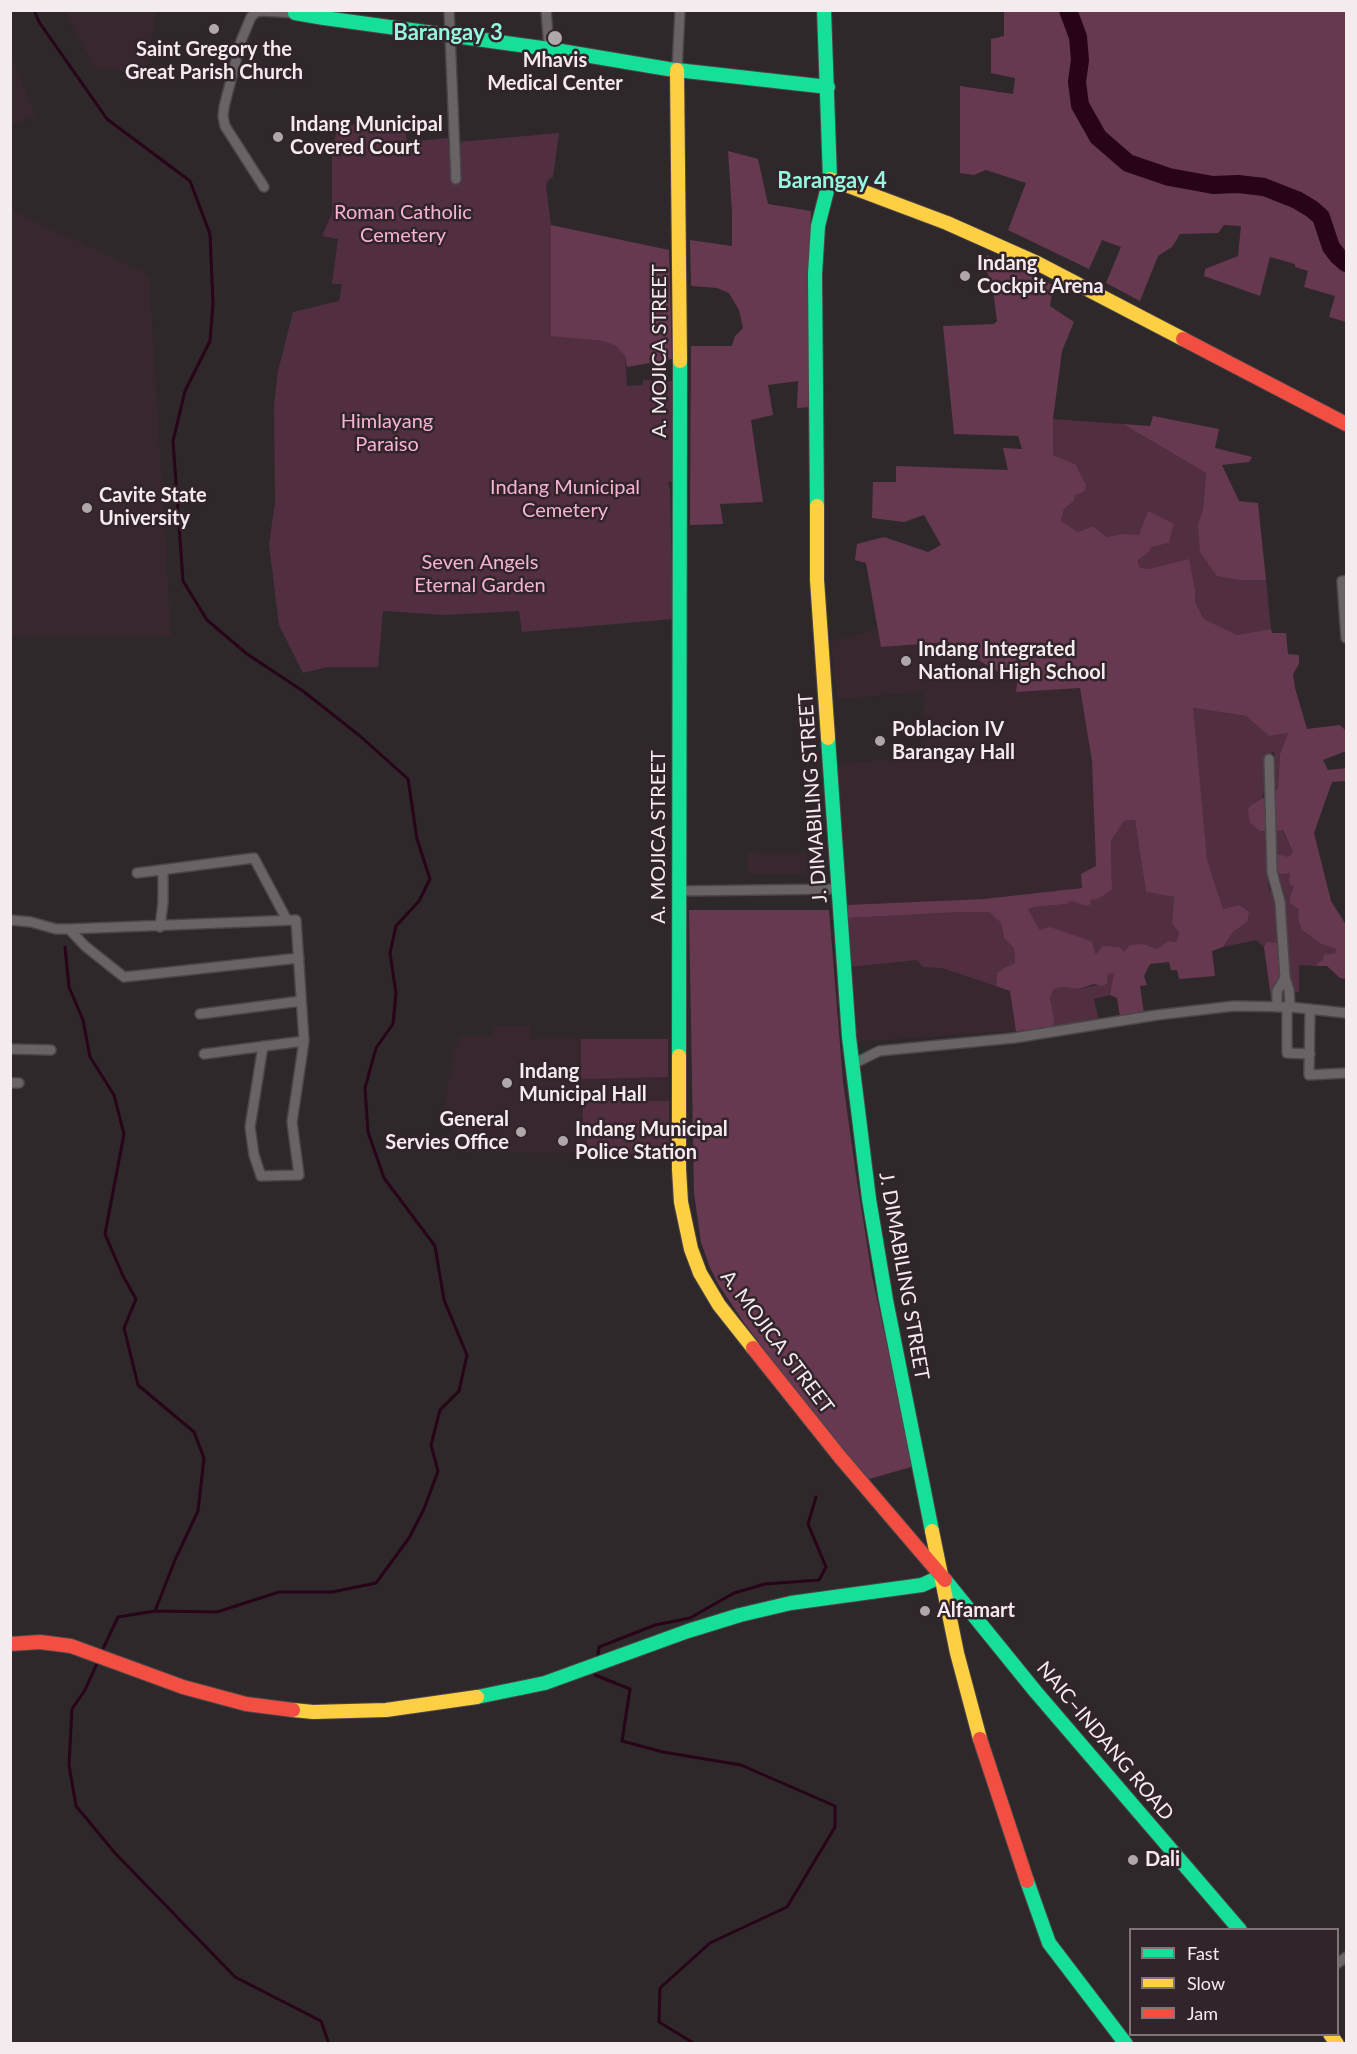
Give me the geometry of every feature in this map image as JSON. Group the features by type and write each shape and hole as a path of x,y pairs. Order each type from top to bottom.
{"main road":[{"name":"J. DIMABILING STREET","path":"824,10 830,179 820,216 816,250 816,550 851,1065 869,1199 886,1300 957,1653 984,1754 1049,1943 1126,2043"},
{"path":"295,12 677,70 828,87"},
{"name":"A. MOJICA STREET","path":"677,70 680,363 678,891 680,1187 684,1219 695,1261 714,1296 753,1349 840,1456 942,1576"},
{"path":"830,179 917,212 1037,263 1347,424"},
{"path":"10,1644 49,1642 79,1649 206,1695 272,1708 336,1712 411,1708 492,1695 545,1683 688,1631 740,1615 801,1602 922,1585 942,1576"},
{"name":"NAIC–INDANG ROAD","path":"942,1576 1035,1691 1239,1928"}],"street":[{"path":"449,10 456,179"},
{"path":"546,10 549,49"},
{"name":"A. MOJICA STREET","path":"677,70 680,10"},
{"path":"264,186 225,126 224,106 238,50 251,16 262,11 295,12"},
{"path":"1347,581 1342,581 1347,639"},
{"path":"1269,759 1272,872 1281,908 1285,978 1289,990 1285,1007 1287,1053 1310,1054"},
{"path":"137,873 254,858 287,920"},
{"path":"160,927 163,870"},
{"path":"678,891 838,889"},
{"path":"10,920 69,929 296,920 304,1041 292,1122 299,1175 261,1176 254,1155 250,1127 263,1046"},
{"path":"69,929 85,946 124,977 299,958"},
{"path":"200,1014 301,1001"},
{"path":"851,1065 879,1051 1014,1038 1234,1006 1285,1007 1347,1013"},
{"path":"1310,1009 1310,1054 1305,1072 1309,1075 1347,1073"},
{"path":"204,1054 304,1041"},
{"path":"10,1049 51,1050"}],"shaded area":[{"path":"65,11 156,11 145,76 94,67"},
{"path":"1004,11 1346,11 1346,322 1329,317 1335,296 1304,287 1308,271 1295,267 1295,264 1270,257 1260,296 1204,276 1205,269 1238,256 1241,226 1224,225 1218,233 1180,234 1172,247 1158,256 1140,301 1106,283 1121,247 1102,240 1089,269 1008,230 1026,183 986,170 974,175 960,173 960,86 1013,94 1015,78 991,73 991,39 1004,36"},
{"path":"10,52 35,116 11,125 10,125"},
{"path":"728,151 758,159 768,204 811,211 808,274 810,407 797,408 798,381 768,385 773,415 751,420 763,502 720,504 723,524 690,525 691,346 732,346 735,336 743,328 739,310 729,293 717,288 691,286 690,240 732,246"},
{"name":"Cavite State University","path":"10,190 14,211 149,275 171,636 11,637"},
{"path":"551,225 669,250 672,359 627,367 625,356 616,346 603,341 551,336"},
{"path":"987,255 1053,285 1050,306 1074,322 1062,351 1053,419 1053,455 1075,464 1086,485 1084,492 1075,495 1074,501 1064,509 1061,521 1078,532 1093,526 1106,537 1122,534 1139,535 1148,511 1174,524 1169,543 1152,547 1138,560 1139,567 1149,569 1189,559 1195,602 1204,619 1237,635 1271,629 1272,633 1286,633 1288,654 1299,655 1299,664 1293,674 1307,729 1340,725 1346,731 1346,751 1323,760 1328,770 1346,768 1346,781 1332,782 1314,833 1331,901 1346,925 1346,979 1340,978 1327,966 1317,966 1317,963 1323,960 1324,955 1336,953 1336,949 1321,944 1302,930 1298,920 1299,909 1290,903 1294,887 1289,883 1290,873 1280,874 1276,871 1277,854 1288,857 1293,852 1283,830 1260,831 1250,823 1248,809 1251,805 1278,789 1280,754 1288,733 1269,736 1246,716 1193,708 1207,859 1223,909 1239,905 1249,912 1247,922 1233,932 1223,947 1212,951 1215,976 1179,979 1177,970 1171,970 1169,962 1150,964 1144,976 1147,985 1140,986 1144,1013 1120,1017 1117,998 1110,995 1114,973 1111,973 1107,976 1108,983 1102,986 1094,984 1078,989 1062,987 1054,989 1050,998 1053,1028 1016,1031 1010,991 996,986 997,973 1015,963 1014,948 1004,938 1001,923 989,912 847,918 847,905 984,899 1082,888 1081,874 1096,866 1092,761 1080,688 1016,692 1018,677 1002,674 948,642 881,647 866,563 855,560 857,544 884,537 928,552 941,545 924,515 904,522 872,518 873,482 896,482 896,466 1008,470 1003,448 1022,449 1018,436 954,434 943,326 994,324 997,321 993,290 984,262","holes":["1135,820 1146,892 1174,897 1172,923 1179,933 1176,942 1168,941 1157,949 1144,944 1130,945 1124,952 1119,947 1102,946 1095,954 1092,942 1050,927 1040,930 1028,909 1067,904 1071,901 1086,906 1091,904 1090,900 1097,899 1112,890 1111,841 1124,821"]},
{"path":"1153,416 1219,429 1215,448 1252,457 1249,462 1222,465 1239,501 1258,503 1266,580 1241,580 1217,576 1200,552 1198,524 1203,509 1206,473 1123,424 1150,426"},
{"path":"878,629 881,647 948,642 1002,674 1019,677 1017,692 1080,688 1092,761 1096,866 1081,874 1082,888 984,899 847,905 837,764 925,756 924,735 927,734 922,692 837,699 831,642"},
{"path":"748,852 806,853 806,874 748,874"},
{"path":"689,910 829,910 843,1082 872,1276 892,1367 918,1465 869,1479 841,1451 745,1324 718,1284 709,1265 701,1242 694,1193"},
{"path":"1266,942 1276,943 1279,949 1282,969 1279,976 1284,989 1278,998 1271,998 1264,947"},
{"path":"917,960 923,967 942,968 1010,991 1016,1031 854,1042 849,967"},
{"path":"493,1026 530,1026 531,1039 668,1039 669,1154 458,1152 446,1105 448,1080 459,1036 493,1036"}],"green space":[{"path":"404,121 407,142 448,138 452,180 462,178 458,142 559,133 553,177 548,180 546,186 551,225 551,335 603,341 616,346 625,355 627,386 643,385 643,380 672,381 674,481 668,482 673,619 522,632 519,611 445,615 383,611 378,667 327,667 303,673 279,625 269,544 275,503 274,406 278,371 293,312 339,301 342,284 332,284 338,239 322,236 332,213 332,159 337,126"},
{"path":"1053,419 1123,424 1206,473 1203,509 1198,524 1241,580 1266,580 1271,629 1237,635 1204,619 1195,602 1195,590 1166,566 1149,569 1139,567 1138,560 1152,547 1169,543 1174,524 1139,536 1122,534 1106,537 1093,526 1078,532 1061,521 1064,509 1074,501 1075,464 1053,455"},
{"path":"1192,708 1246,716 1269,736 1288,733 1280,754 1278,789 1275,790 1274,751 1264,759 1265,789 1262,798 1251,805 1260,831 1266,832 1269,890 1274,895 1277,906 1279,949 1266,942 1264,947 1256,940 1223,947 1233,932 1247,922 1239,905 1223,909 1207,859"},
{"path":"1135,820 1146,892 1174,897 1172,923 1179,933 1176,942 1168,941 1157,949 1144,944 1124,953 1094,954 1040,930 1028,909 1067,904 1071,901 1086,906 1089,900 1112,890 1111,841 1124,821"},
{"path":"1282,830 1293,852 1288,857 1276,857 1276,832"},
{"path":"1276,871 1290,873 1300,909 1298,920 1302,930 1321,944 1336,949 1336,953 1318,963 1317,966 1299,965 1299,992 1293,992 1288,977 1288,954"},
{"path":"989,912 1001,923 1004,938 1014,947 1015,963 997,973 996,986 942,968 923,967 917,960 849,967 847,918"},
{"path":"1115,973 1110,995 1094,999 1099,1021 1053,1028 1050,998 1054,989 1062,987 1078,989 1108,983 1107,976"},
{"path":"581,1039 668,1039 668,1077 581,1079"},
{"path":"583,1101 669,1101 669,1154 587,1154 587,1127 583,1126"}],"waterway":[{"path":"34,10 39,22 107,119 190,181 210,234 213,304 210,341 185,391 173,441 183,581 207,620 247,654 303,691 360,736 408,779 417,839 430,879 419,901 396,926 390,953 396,993 393,1024 376,1048 365,1088 368,1132 384,1178 435,1246 444,1300 467,1355 459,1391 440,1410 431,1445 438,1471 424,1509 409,1538 376,1583 332,1592 279,1592 217,1612 155,1611 118,1617 101,1653"},
{"path":"1068,10 1078,37 1080,60 1077,82 1080,105 1098,137 1128,163 1169,177 1213,185 1238,184 1264,187 1297,200 1321,217 1331,247 1346,263"},
{"path":"65,947 69,987 83,1020 90,1057 114,1095 124,1134 105,1234 123,1276 136,1299 124,1328 138,1385 194,1432 204,1458 198,1511 155,1611"},
{"path":"598,1655 599,1647 655,1625 690,1618 734,1593 765,1584 819,1580 826,1567 808,1524 816,1497"},
{"path":"99,1659 85,1690 72,1709 69,1765 76,1806 115,1853 235,1977 321,2021 329,2044"},
{"path":"595,1675 630,1689 622,1741 663,1752 741,1765 835,1806 835,1827 787,1907 710,1943 660,1988 659,2022 695,2044"}],"traffic: fast":[{"path":"295,10 295,13 324,18 549,49 668,69 828,87"},
{"path":"817,506 815,274 818,226 830,179 824,10"},
{"path":"679,1056 680,361"},
{"path":"828,738 849,1037 869,1199 886,1300 932,1531"},
{"path":"477,1697 545,1683 688,1631 740,1615 791,1603 922,1585 942,1576"},
{"path":"945,1580 1035,1691 1238,1928"},
{"path":"1027,1881 1049,1943 1126,2044"}],"traffic: slow":[{"path":"677,70 680,361"},
{"path":"830,179 947,223 1037,263 1183,339"},
{"path":"817,506 817,580 828,738"},
{"path":"679,1056 681,1202 691,1249 700,1273 719,1305 753,1348"},
{"path":"932,1531 957,1653 980,1739"},
{"path":"293,1710 313,1712 386,1710 477,1697"},
{"path":"1331,2036 1337,2044"}],"traffic: jam":[{"path":"1183,339 1346,424"},
{"path":"753,1348 840,1457 945,1580"},
{"path":"10,1644 40,1642 71,1646 183,1687 246,1704 293,1710"},
{"path":"980,1739 1027,1881"}],"place":[{"name":"Saint Gregory the Great Parish Church","path":"214,29"},
{"name":"Mhavis Medical Center","path":"555,38"},
{"name":"Indang Municipal Covered Court","path":"278,137"},
{"name":"Indang Cockpit Arena","path":"965,276"},
{"name":"Cavite State University","path":"87,508"},
{"name":"Indang Integrated National High School","path":"906,661"},
{"name":"Poblacion IV Barangay Hall","path":"880,741"},
{"name":"Indang Municipal Hall","path":"507,1083"},
{"name":"General Servies Office","path":"521,1132"},
{"name":"Indang Municipal Police Station","path":"563,1141"},
{"name":"Alfamart","path":"925,1611"},
{"name":"Dali","path":"1133,1860"}],"district":[{"name":"Barangay 3","path":"448,33"},
{"name":"Barangay 4","path":"832,181"}],"park label":[{"name":"Roman Catholic Cemetery","path":"403,224"},
{"name":"Himlayang Paraiso","path":"387,434"},
{"name":"Indang Municipal Cemetery","path":"565,500"},
{"name":"Seven Angels Eternal Garden","path":"480,574"}]}
